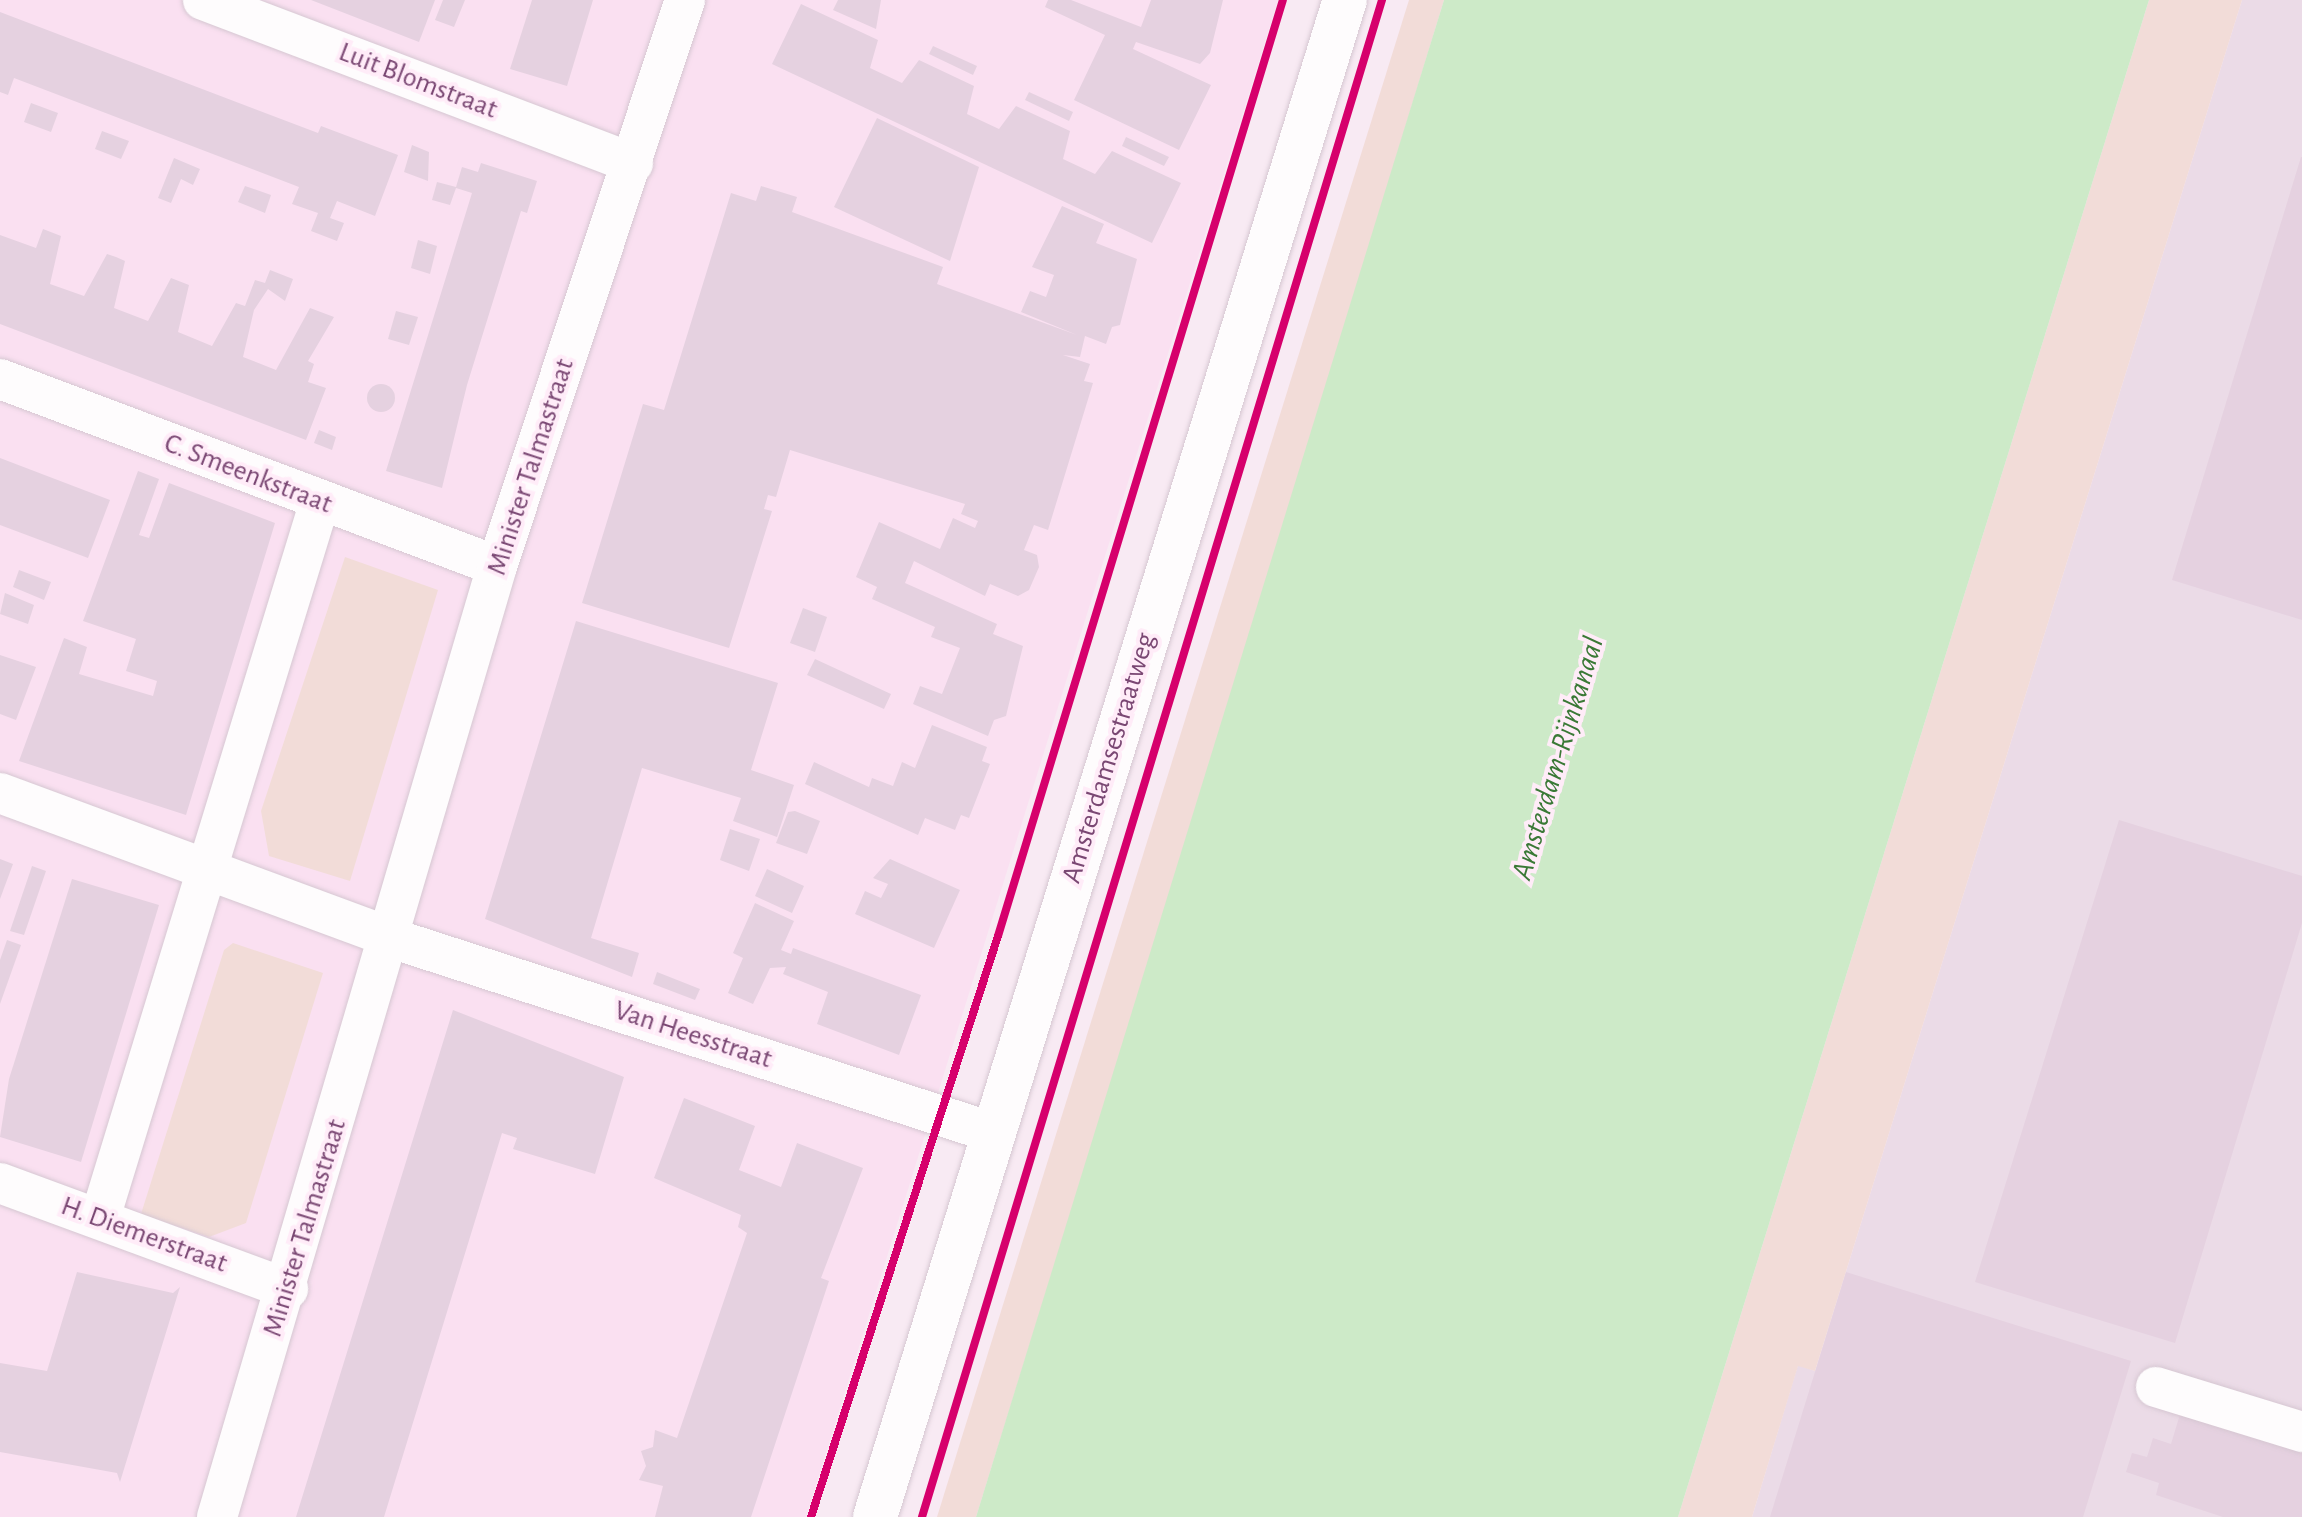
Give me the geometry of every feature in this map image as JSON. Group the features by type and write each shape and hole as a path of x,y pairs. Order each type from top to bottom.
{"main road":[{"name":"Amsterdamsestraatweg","path":"875,1517 1345,0"}],"street":[{"name":"Luit Blomstraat","path":"203,0 633,163"},
{"name":"Minister Talmastraat","path":"217,1517 288,1289 497,566 685,0"},
{"name":"C. Smeenkstraat","path":"0,379 497,566"},
{"path":"100,1218 211,869 320,501"},
{"path":"0,793 391,938"},
{"name":"Van Heesstraat","path":"391,938 994,1133"},
{"name":"H. Diemerstraat","path":"0,1183 288,1289"},
{"path":"2156,1387 2302,1432"}],"shaded area":[{"path":"0,0 1278,0 806,1517 0,1517"},
{"path":"1409,0 1444,0 1243,660 976,1517 937,1517"},
{"path":"2149,0 2242,0 1815,1371 1798,1366 1752,1517 1678,1517"},
{"path":"2242,0 2302,0 2302,1517 1752,1517 1798,1365 1815,1371"},
{"path":"345,557 438,590 350,881 269,856 261,811"},
{"path":"233,943 323,973 246,1223 209,1237 141,1214 224,950"}],"water":[{"name":"Amsterdam-Rijnkanaal","path":"1444,0 2149,0 1678,1517 976,1517"}],"building":[{"path":"311,0 435,0 419,42"},
{"path":"443,0 465,0 454,27 435,20"},
{"path":"532,0 593,0 567,86 510,69"},
{"path":"838,0 881,0 876,29 833,10"},
{"path":"1048,0 1071,0 1141,27 1151,0 1223,0 1210,53 1200,64 1136,42 1133,49 1211,85 1179,150 1074,100 1105,35 1045,7"},
{"path":"801,4 878,40 870,68 902,83 919,60 974,86 967,114 999,129 1016,106 1070,131 1063,159 1095,174 1112,151 1181,183 1152,243 772,64"},
{"path":"0,12 318,133 321,126 398,155 375,216 337,201 330,218 344,223 337,241 311,231 318,213 292,204 299,187 14,78 8,95 0,92"},
{"path":"933,46 977,66 973,75 929,54"},
{"path":"1029,92 1073,112 1069,121 1025,100"},
{"path":"31,103 58,113 51,132 24,122"},
{"path":"877,118 979,167 950,261 834,207"},
{"path":"102,131 129,141 121,159 95,149"},
{"path":"1126,137 1169,157 1164,166 1122,146"},
{"path":"412,145 429,152 428,181 404,172"},
{"path":"2302,157 2302,620 2172,580"},
{"path":"174,158 200,169 193,185 181,179 171,203 158,198"},
{"path":"481,163 537,181 527,213 521,211 467,385 442,488 386,471 472,193 456,188 450,205 432,200 437,182 456,187 462,167 478,172"},
{"path":"245,186 271,195 265,213 238,202"},
{"path":"761,186 797,197 792,212 943,267 937,284 1077,335 1021,312 1030,291 1046,297 1054,275 1032,267 1062,206 1104,224 1096,243 1137,259 1120,325 1112,327 1106,344 1085,336 1080,357 1063,355 1090,364 1084,381 1093,383 1048,530 1034,525 1024,550 1037,555 1039,567 1029,590 1018,596 990,584 985,596 914,561 905,583 997,624 993,634 1023,646 1006,716 994,720 988,736 913,704 920,686 942,694 960,648 931,637 935,627 872,599 877,587 856,577 879,522 940,549 953,518 975,528 978,521 961,514 965,504 790,450 776,497 768,495 764,509 772,511 729,648 582,603 643,404 664,410 731,193 756,201"},
{"path":"43,229 61,236 50,284 84,296 107,254 116,257 125,261 114,308 148,321 171,278 189,285 178,332 212,346 236,303 245,306 255,280 265,283 270,270 293,279 285,301 268,289 254,310 243,357 276,370 310,308 334,317 308,361 314,364 308,382 326,388 306,440 0,324 0,235 36,248"},
{"path":"418,240 437,246 430,274 411,268"},
{"path":"396,311 418,317 409,345 388,339"},
{"path":"381,384 391,388 395,398 391,408 381,412 371,408 367,398 371,388"},
{"path":"319,430 336,437 332,450 314,443"},
{"path":"0,458 110,500 88,558 0,525"},
{"path":"138,471 159,479 139,535 149,538 169,483 275,523 186,815 19,761 64,638 87,647 79,674 153,696 157,681 126,671 136,639 83,621"},
{"path":"19,570 51,582 44,600 13,587"},
{"path":"5,593 34,605 28,624 0,614"},
{"path":"803,608 827,617 815,652 790,643"},
{"path":"576,621 778,683 751,770 794,785 777,837 733,821 741,798 642,768 591,938 639,953 632,977 485,919"},
{"path":"0,655 36,667 16,720 0,714"},
{"path":"815,659 891,694 884,709 807,675"},
{"path":"932,725 987,747 982,761 990,764 969,818 961,815 955,830 925,818 918,835 805,784 814,762 869,787 872,778 893,786 902,762 915,768"},
{"path":"795,811 820,821 807,854 776,843 788,812"},
{"path":"2119,820 2302,876 2302,923 2175,1343 1975,1282"},
{"path":"730,829 760,839 749,871 720,860"},
{"path":"0,859 13,864 0,899"},
{"path":"890,859 960,890 934,948 855,914 865,891 881,898 888,884 873,878"},
{"path":"32,866 46,871 24,935 10,931"},
{"path":"767,869 804,886 792,913 755,896"},
{"path":"72,879 159,905 81,1162 0,1137 9,1079"},
{"path":"755,903 794,921 781,950 791,954 793,948 921,995 899,1055 817,1024 828,992 783,974 786,967 770,968 753,1004 728,993 743,958 733,953"},
{"path":"7,940 21,945 0,1004 0,960"},
{"path":"657,972 700,989 695,1000 653,984"},
{"path":"453,1010 624,1077 595,1174 513,1149 517,1138 502,1133 384,1517 296,1517"},
{"path":"684,1098 755,1126 739,1170 781,1187 797,1143 863,1168 821,1278 829,1281 751,1517 655,1517 663,1486 639,1480 646,1466 641,1451 653,1447 655,1430 677,1438 747,1233 738,1227 741,1215 654,1178"},
{"path":"77,1272 173,1293 180,1287 120,1482 117,1473 0,1452 0,1363 47,1371"},
{"path":"1846,1272 2131,1361 2083,1517 1770,1517"},
{"path":"2181,1411 2302,1448 2302,1517 2223,1517 2156,1495 2159,1483 2126,1472 2132,1453 2147,1457 2153,1438 2171,1444"}],"cycle path":[{"path":"811,1517 998,936 1283,0"},
{"path":"922,1517 1382,0"}]}
